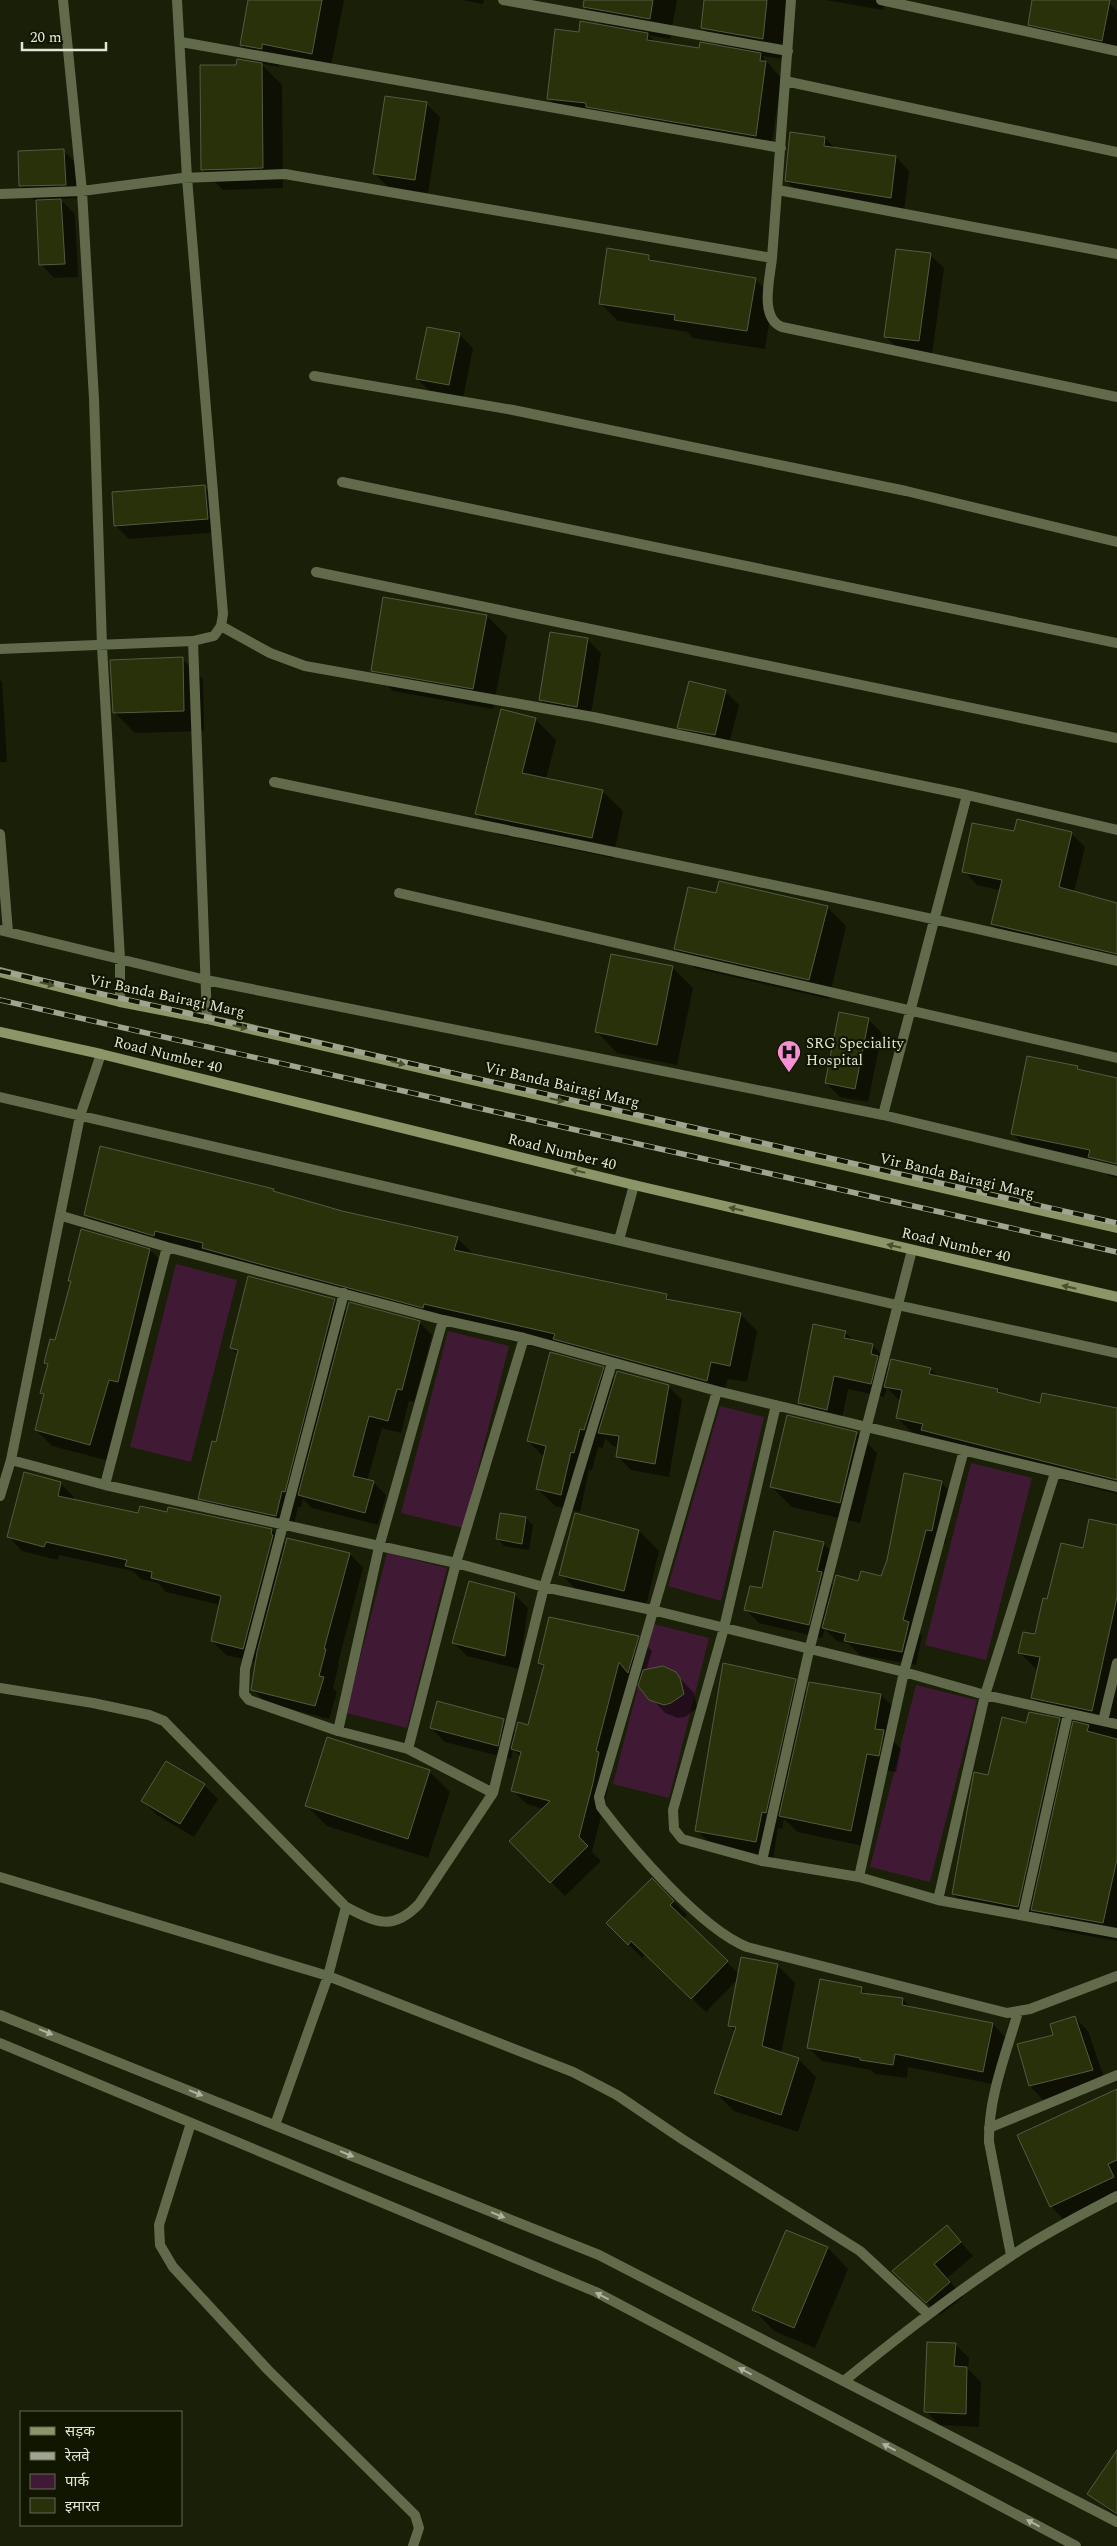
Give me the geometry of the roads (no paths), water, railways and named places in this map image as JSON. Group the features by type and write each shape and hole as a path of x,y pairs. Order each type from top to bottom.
{"main road":[{"name":"Vir Banda Bairagi Marg","path":"0,972 120,1002 207,1019 1117,1228"},
{"name":"Road Number 40","path":"0,1032 101,1054 634,1185 1117,1297"}],"street":[{"path":"63,0 82,191 94,399 102,646 120,959 120,1002"},
{"path":"0,649 193,641 214,636 221,626 223,614 187,178 181,42 177,0"},
{"path":"503,0 788,51"},
{"path":"792,0 768,312 776,325 1117,397"},
{"path":"881,0 1117,50"},
{"path":"181,42 781,148"},
{"path":"785,81 1117,152"},
{"path":"0,194 82,191 187,178 285,174 772,258"},
{"path":"778,190 1117,254"},
{"path":"314,376 513,410 867,483 1117,542"},
{"path":"342,482 1117,643"},
{"path":"316,572 1117,738"},
{"path":"221,626 270,653 305,666 593,717 967,795 1117,830"},
{"path":"193,641 207,1019"},
{"path":"274,782 935,918 1117,961"},
{"path":"883,1114 967,795"},
{"path":"0,834 4,931 206,980 883,1114 1117,1171"},
{"path":"399,893 1117,1058"},
{"path":"0,1496 11,1460 62,1216 80,1116 101,1054"},
{"path":"0,1097 897,1305 1117,1353"},
{"path":"619,1240 634,1185"},
{"path":"62,1216 167,1247 443,1320 524,1338 717,1391 868,1425 1117,1487"},
{"path":"105,1485 167,1247"},
{"path":"762,1861 809,1651 912,1250"},
{"path":"344,1293 245,1669 244,1694 249,1700 338,1731 408,1749 494,1793"},
{"path":"338,1731 380,1547 443,1320"},
{"path":"408,1749 456,1563 524,1338"},
{"path":"0,1688 102,1705 149,1715 164,1721 346,1907 368,1918 386,1923 403,1918 419,1904 494,1793 544,1587 612,1363"},
{"path":"717,1391 598,1797 601,1807 652,1868 718,1931 747,1947 991,2010 1018,2012 1117,1976"},
{"path":"776,1405 724,1628 679,1787 674,1810 674,1829 682,1840 762,1861 859,1877 938,1900 1117,1933"},
{"path":"859,1877 904,1672 964,1450"},
{"path":"11,1460 105,1485 456,1563 544,1587 652,1610 809,1651 904,1672 985,1695 1117,1724"},
{"path":"938,1900 985,1695 1055,1473"},
{"path":"1104,1721 1117,1663"},
{"path":"1023,1915 1068,1714"},
{"path":"0,1877 328,1976 524,2051 573,2072 617,2095 682,2139 860,2251 928,2314"},
{"path":"275,2125 328,1976 346,1907"},
{"path":"1012,2256 989,2128 991,2108 1018,2012"},
{"path":"0,2015 599,2256 1117,2522"},
{"path":"0,2043 596,2292 1076,2546"},
{"path":"989,2128 1117,2075"},
{"path":"191,2123 159,2224 160,2245 173,2268 268,2370 415,2515 418,2528 414,2546"},
{"path":"844,2381 928,2314 1012,2256 1051,2231 1117,2196"}],"railway":[{"path":"0,971 1117,1223"},
{"path":"0,1000 1117,1252"}],"place":[{"name":"SRG Speciality Hospital","path":"789,1073"}]}
